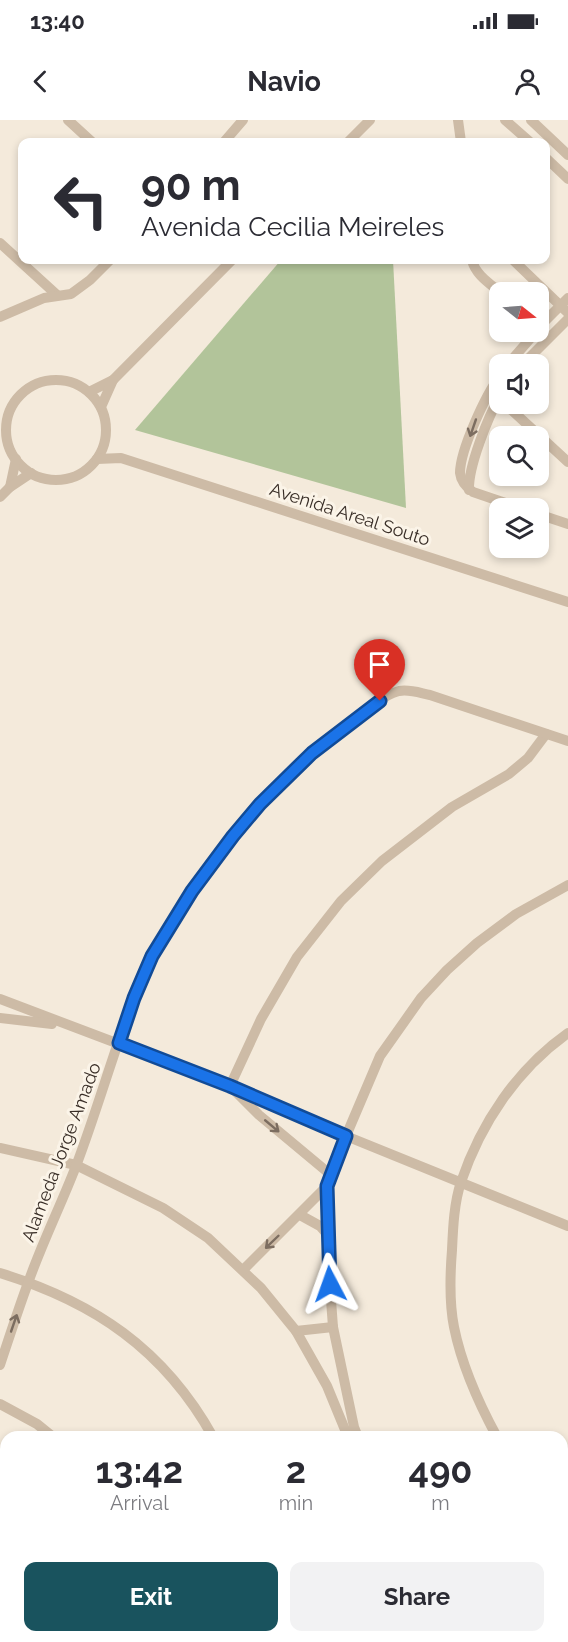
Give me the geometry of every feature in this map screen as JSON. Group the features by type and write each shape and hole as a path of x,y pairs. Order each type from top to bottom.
{"street":[{"path":"68,120 88,138"},
{"path":"227,138 243,120"},
{"path":"352,138 370,120"},
{"path":"506,120 526,138"},
{"path":"531,120 568,155"},
{"path":"460,121 461,138"},
{"path":"550,162 568,178"},
{"path":"0,243 18,259"},
{"path":"23,264 57,295"},
{"path":"0,317 44,298 66,295 81,287 106,264"},
{"path":"89,392 113,380 228,264"},
{"path":"473,264 479,274 489,283"},
{"path":"518,264 566,306 549,320"},
{"path":"533,354 568,319"},
{"path":"517,354 527,342"},
{"path":"60,380 70,382 89,392 101,407 105,421 105,442 97,459 87,469 66,478 45,478 31,473 16,459 3,426 5,412 21,394 39,383 60,380"},
{"path":"101,407 113,380"},
{"path":"489,498 469,490 470,477 491,414"},
{"path":"516,414 568,462"},
{"name":"Avenida Areal Souto","path":"105,442 121,458"},
{"name":"Avenida Areal Souto","path":"97,459 121,458 568,602"},
{"path":"10,487 16,459"},
{"path":"0,497 31,473"},
{"path":"549,518 568,524"},
{"name":"Alameda Jorge Amado","path":"0,1365 28,1282 76,1165 134,998 152,956 192,891 260,804 312,753 380,701 398,692 408,690 430,695 546,734"},
{"path":"230,1086 261,1019 297,957 340,901 382,861 452,807 509,774 528,758 546,734 568,741"},
{"path":"243,1270 300,1215 329,1180 380,1056 421,998 477,943 516,914 568,885"},
{"path":"0,999 230,1086 346,1136 568,1226"},
{"path":"0,1018 70,1025"},
{"path":"494,1431 468,1379 454,1325 450,1277 453,1222 460,1183 496,1107 518,1077 545,1049 568,1033"},
{"path":"230,1086 329,1180 327,1234 333,1327 356,1431"},
{"path":"0,1148 76,1165 163,1208 208,1238 243,1270 296,1331 327,1386 346,1431"},
{"path":"300,1215 320,1226 327,1234"},
{"path":"0,1273 64,1296 108,1321 139,1343 183,1391 210,1431"},
{"path":"296,1331 333,1327"},
{"path":"0,1404 38,1424 46,1431"}],"green space":[{"path":"278,264 393,264 406,508 135,430"}],"route":[{"path":"330,1284 327,1246 327,1186 346,1136 230,1086 119,1043 134,998 152,956 192,891 233,836 260,804 312,753 380,701"}]}
